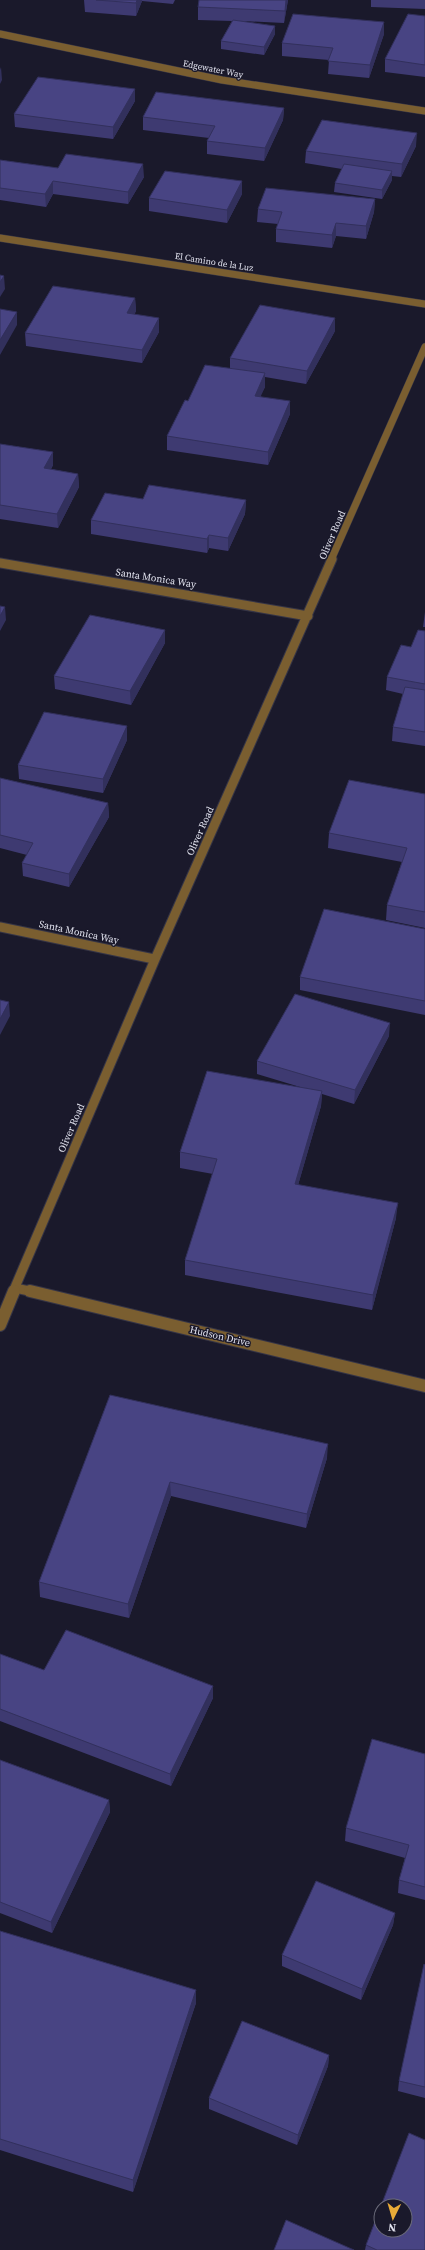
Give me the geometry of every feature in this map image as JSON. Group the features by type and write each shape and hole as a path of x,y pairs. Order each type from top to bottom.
{"street":[{"name":"Edgewater Way","path":"0,34 222,80 425,111"},
{"name":"El Camino de la Luz","path":"0,238 425,304"},
{"name":"Oliver Road","path":"0,1325 154,959 308,616 425,348"},
{"name":"Santa Monica Way","path":"0,563 308,616"},
{"name":"Santa Monica Way","path":"0,927 154,959"},
{"name":"Hudson Drive","path":"15,1288 425,1386"}],"building":[{"path":"96,0 137,0 136,3"},
{"path":"199,0 286,0 285,11 198,7"},
{"path":"293,14 384,22 370,65 328,61 333,48 282,43"},
{"path":"408,14 425,16 425,65 385,59"},
{"path":"233,20 275,26 264,47 221,41"},
{"path":"38,77 135,89 113,127 14,114"},
{"path":"156,92 284,108 265,148 207,141 215,126 143,117"},
{"path":"322,120 417,133 402,164 306,151"},
{"path":"66,154 143,164 128,192 53,181 45,194 0,188 0,160 58,168"},
{"path":"344,164 392,171 382,190 335,183"},
{"path":"165,171 242,181 227,210 149,198"},
{"path":"266,188 375,199 366,226 336,223 332,235 276,229 282,212 258,209"},
{"path":"0,275 4,276 0,282"},
{"path":"53,286 135,298 127,313 159,318 142,350 25,333"},
{"path":"260,305 335,318 307,371 230,358"},
{"path":"0,309 17,312 0,340"},
{"path":"205,365 265,373 255,396 290,401 268,452 167,436 185,400 188,401"},
{"path":"0,444 53,452 44,468 78,474 57,514 0,505"},
{"path":"149,485 246,500 228,538 209,535 207,539 91,520 105,493 143,499"},
{"path":"0,606 5,607 0,616"},
{"path":"90,615 165,630 130,691 54,676"},
{"path":"418,630 425,631 425,684 387,677 401,645 411,647"},
{"path":"405,687 425,690 425,732 393,727"},
{"path":"44,712 127,726 103,779 18,765"},
{"path":"0,778 108,803 69,874 22,863 33,843 0,835"},
{"path":"349,780 425,794 425,912 387,905 407,848 329,833"},
{"path":"324,909 425,929 425,1001 300,977"},
{"path":"295,994 390,1023 355,1090 257,1061"},
{"path":"0,1000 9,1002 0,1019"},
{"path":"207,1071 322,1091 295,1184 398,1203 373,1295 185,1260 217,1159 180,1152"},
{"path":"110,1395 328,1444 307,1514 170,1482 128,1604 39,1582"},
{"path":"66,1630 213,1686 170,1774 0,1709 0,1654 44,1670"},
{"path":"372,1739 425,1754 425,1887 399,1880 409,1845 346,1828"},
{"path":"0,1760 109,1800 51,1922 0,1902"},
{"path":"316,1881 395,1913 362,1989 282,1955"},
{"path":"0,1931 196,1990 133,2180 0,2139"},
{"path":"424,1964 425,1965 425,2087 399,2081"},
{"path":"242,2021 329,2055 298,2135 209,2098"},
{"path":"409,2133 425,2140 425,2250 377,2250 366,2245 373,2227 373,2238 413,2238 413,2198 384,2198"},
{"path":"286,2220 354,2250 274,2250"}]}
